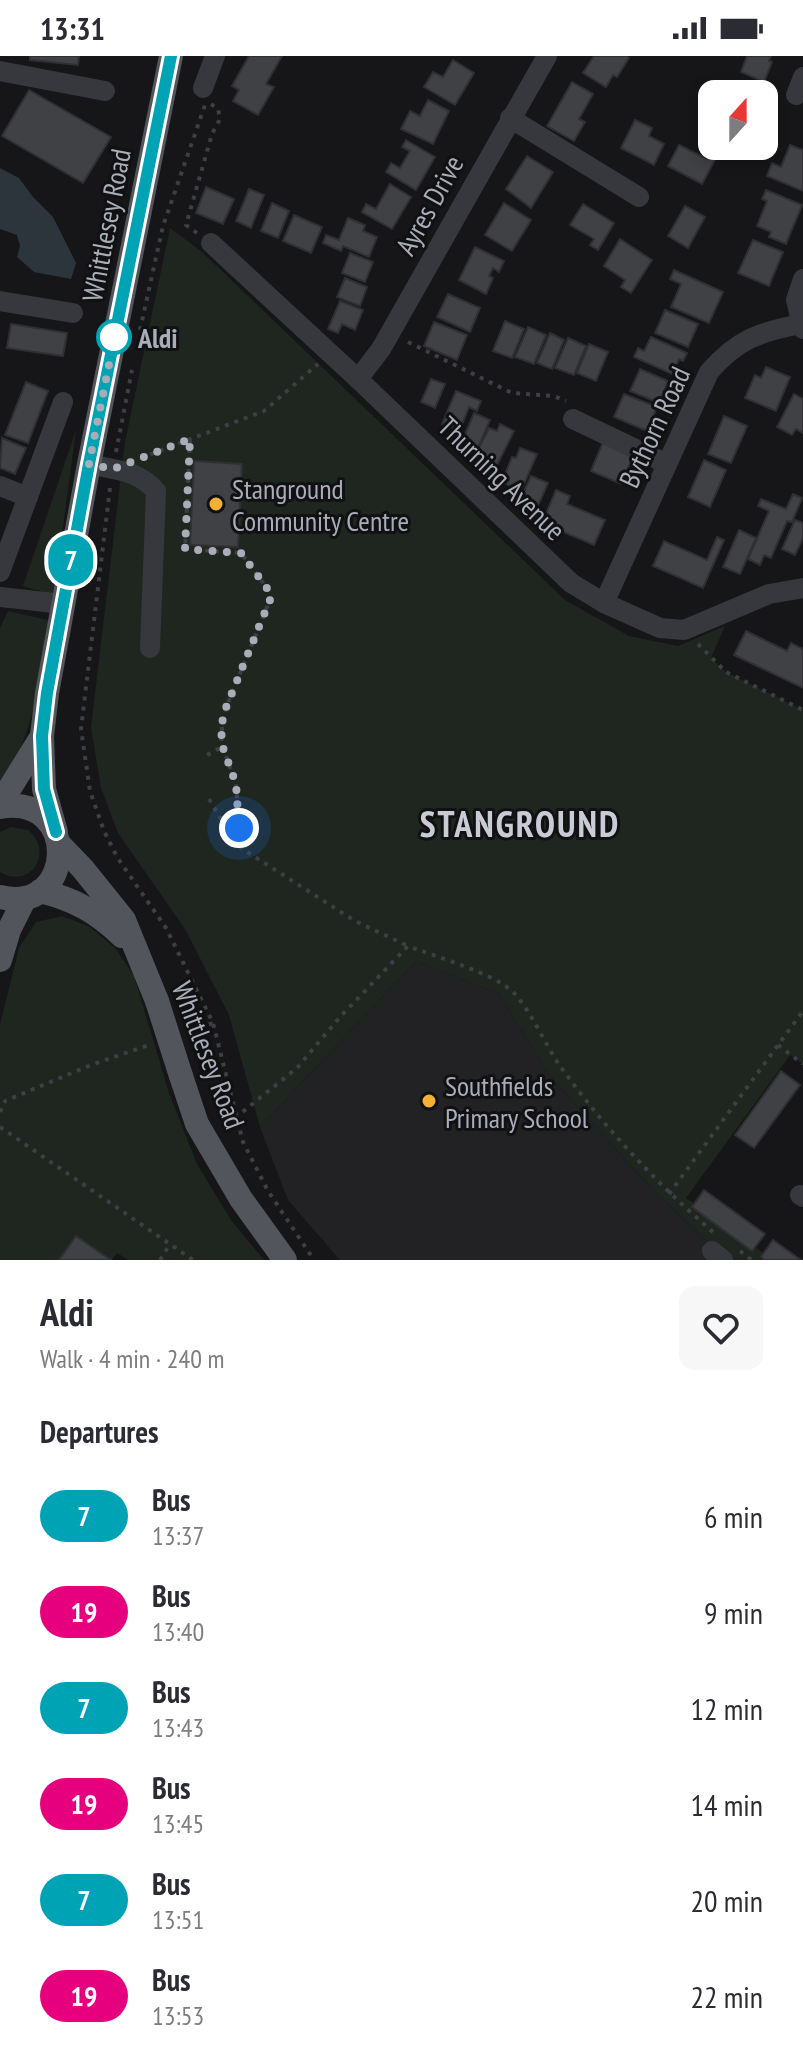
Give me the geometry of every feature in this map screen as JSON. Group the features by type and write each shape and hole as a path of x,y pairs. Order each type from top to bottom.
{"main road":[{"name":"Whittlesey Road","path":"171,56 101,467 63,604 47,693 42,736 44,789 58,838 124,920 157,1001 197,1124 241,1199 285,1260"},
{"name":"Whittlesey Road","path":"0,805 42,736"},
{"path":"0,805 25,806 37,812 58,838 57,871 33,894 9,930 0,960"},
{"name":"Whittlesey Road","path":"0,897 10,900 33,894 69,898 100,915 135,948"}],"street":[{"name":"Ayres Drive","path":"358,379 390,333 547,56"},
{"path":"204,94 208,61"},
{"path":"0,71 105,91"},
{"path":"510,118 639,197"},
{"name":"Thurning Avenue","path":"211,243 571,583 604,603 660,628 684,630"},
{"path":"802,327 796,300 803,279"},
{"path":"0,301 73,313"},
{"name":"Bythorn Road","path":"604,603 709,372 728,350 775,329 802,327"},
{"path":"0,572 63,402"},
{"path":"570,411 667,464"},
{"path":"101,467 133,473 147,480 156,491 150,648"},
{"path":"0,486 28,497"},
{"path":"684,630 769,594 803,588"},
{"path":"0,597 63,604"}],"path":[{"path":"139,334 163,226 204,94 218,109 220,119 212,134 186,225 211,243"},
{"path":"390,333 512,393 554,396 570,411"},
{"path":"101,467 190,439 264,411 329,352"},
{"path":"133,364 101,467 81,729 90,791 117,857 166,928 213,1023 243,1142 268,1191 314,1260"},
{"path":"190,439 185,549 241,553 272,595 223,715 222,747 236,784 239,828 230,834"},
{"path":"684,630 726,672 803,710"},
{"path":"207,755 222,747"},
{"path":"209,799 241,848 355,921 498,982 514,993 559,1064 599,1116 722,1249 752,1260"},
{"path":"235,1118 297,1068 340,1017 408,946"},
{"path":"669,1194 803,1011"},
{"path":"190,1031 213,1023"},
{"path":"0,1112 2,1102 91,1065 155,1043"},
{"path":"778,1045 803,1064"},
{"path":"0,1127 193,1260"},
{"path":"160,1260 170,1244"}],"shaded area":[{"path":"0,168 19,178 53,217 76,263 71,279 34,272 17,257 20,246 17,235 0,229"},
{"path":"170,228 201,251 565,600 629,636 678,646 725,626 711,658 726,672 803,710 803,1064 790,1055 686,1198 773,1260 733,1260 707,1241 654,1191 549,1075 499,994 416,961 260,1127 229,1015 185,929 118,833 101,788 91,727 125,442"},
{"path":"76,430 54,595 23,586"},
{"path":"8,611 52,621 28,728 0,786 0,628"},
{"path":"11,827 28,830 36,839 39,849 35,866 21,876 0,872 0,832"},
{"path":"62,916 90,927 116,949 134,976 169,1093 197,1164 231,1220 264,1260 128,1260 117,1253 111,1260 76,1236 59,1260 0,1260 0,1025 19,948 36,922"},
{"name":"Southfields Primary School","path":"416,961 499,994 549,1075 654,1191 707,1241 733,1260 340,1260 288,1200 260,1127"}],"building":[{"path":"30,56 79,56 78,65 30,60"},
{"path":"249,56 282,56 266,84 274,87 258,115 233,101 239,90 232,86"},
{"path":"594,56 629,58 617,77 613,75 606,87 583,73"},
{"path":"747,56 771,56 769,61 772,62 765,80 741,72"},
{"path":"453,60 474,73 455,105 424,87 433,72 443,77"},
{"path":"572,82 593,94 579,119 585,122 574,141 547,126"},
{"path":"29,90 111,137 83,183 2,136"},
{"path":"428,100 449,111 433,144 401,129 410,111 420,116"},
{"path":"635,120 652,128 649,136 664,144 654,165 621,148"},
{"path":"406,140 435,157 416,190 386,172 391,163 400,168 410,151 402,147"},
{"path":"679,145 698,154 698,160 715,160 702,184 668,166"},
{"path":"790,145 803,150 803,191 767,176 772,163 781,167"},
{"path":"527,156 553,172 531,208 506,189"},
{"path":"390,184 411,197 392,229 362,212 366,204 376,209"},
{"path":"206,187 234,199 223,224 196,213"},
{"path":"249,189 264,195 251,228 236,221"},
{"path":"766,190 802,205 786,244 769,237 771,232 757,226 767,201 762,199"},
{"path":"272,203 289,211 278,238 261,231"},
{"path":"504,203 531,220 512,251 485,235"},
{"path":"583,204 614,223 598,250 590,245 594,239 570,225"},
{"path":"685,206 705,217 688,248 668,236"},
{"path":"294,215 322,227 311,253 283,241"},
{"path":"348,218 365,225 363,231 377,237 369,257 343,246 341,251 323,243 326,235 339,240"},
{"path":"620,239 652,260 631,293 621,287 625,280 604,266"},
{"path":"753,240 783,252 769,286 738,273"},
{"path":"475,247 504,261 499,272 493,268 489,276 493,278 486,294 459,280"},
{"path":"350,253 373,262 365,282 342,273"},
{"path":"674,270 723,292 709,323 671,307 681,284 670,279"},
{"path":"345,278 367,287 360,306 337,297"},
{"path":"448,294 480,308 470,332 437,317"},
{"path":"340,301 363,310 355,330 342,324 338,333 328,329"},
{"path":"665,310 698,324 688,347 655,333"},
{"path":"505,321 524,329 512,358 493,351"},
{"path":"434,322 467,335 457,360 424,346"},
{"path":"11,324 67,333 63,356 7,348"},
{"path":"528,327 546,335 534,364 515,357"},
{"path":"550,333 564,340 552,369 537,363"},
{"path":"651,337 687,353 683,361 679,359 672,374 634,357 638,348 644,351"},
{"path":"568,338 586,346 574,375 555,368"},
{"path":"589,344 608,352 596,381 577,373"},
{"path":"766,367 790,377 776,411 745,398 755,375 761,378"},
{"path":"640,369 668,381 659,403 630,391"},
{"path":"431,379 445,384 435,408 421,402"},
{"path":"26,382 48,391 28,443 5,435"},
{"path":"456,391 481,401 477,411 469,407 459,432 442,424"},
{"path":"624,394 657,407 647,431 614,417"},
{"path":"794,394 803,399 803,433 796,429 792,435 777,427"},
{"path":"474,413 490,420 477,450 461,444"},
{"path":"724,416 747,426 731,463 708,454"},
{"path":"500,424 514,431 495,469 479,460 483,452 478,450 489,428 497,431"},
{"path":"2,438 26,448 15,474 0,468"},
{"path":"603,442 634,455 621,484 591,471"},
{"path":"520,448 537,454 521,491 502,482 512,457 516,458"},
{"path":"704,460 726,470 710,507 688,497"},
{"name":"Stanground Community Centre","path":"194,461 242,464 238,547 190,545"},
{"path":"531,476 548,483 537,508 520,500"},
{"path":"556,490 570,496 567,504 605,520 594,545 542,523"},
{"path":"793,494 802,498 792,522 787,521 771,558 764,555 760,565 748,559 769,511 758,506 761,499 786,509"},
{"path":"795,520 803,523 803,538 795,555 782,549"},
{"path":"739,530 756,538 740,574 723,567"},
{"path":"717,537 724,540 703,588 653,566 664,541 707,560"},
{"path":"746,631 787,651 791,643 803,649 803,688 734,655"},
{"path":"781,1071 800,1085 754,1148 735,1135"},
{"path":"704,1190 765,1234 752,1251 692,1207"},
{"path":"76,1236 111,1260 59,1260"},
{"path":"773,1240 801,1260 764,1260 761,1257"}],"bus line":[{"name":"7","path":"56,832 44,789 42,736 47,693 89,464 171,56"}],"place":[{"name":"Aldi","path":"114,337"},
{"name":"Stanground Community Centre","path":"216,504"},
{"name":"Southfields Primary School","path":"429,1101"}],"district":[{"name":"STANGROUND","path":"520,823"}],"route":[{"path":"114,337 116,330 89,464 113,469 190,439 185,549 241,553 272,595 223,715 221,742 236,784 239,828"}]}
